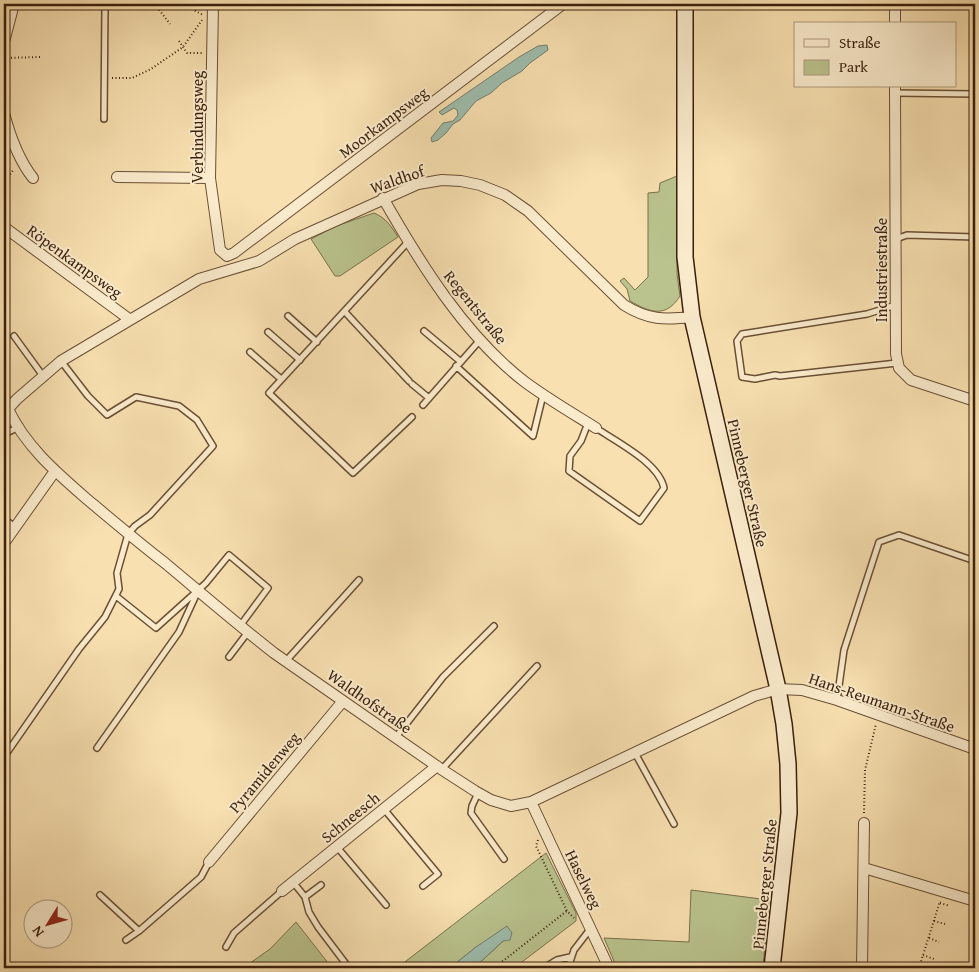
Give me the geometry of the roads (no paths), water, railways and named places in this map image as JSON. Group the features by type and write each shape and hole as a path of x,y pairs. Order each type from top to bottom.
{"main road":[{"name":"Pinneberger Straße","path":"685,4 685,257 692,317 778,689 788,764 789,813 772,968"}],"street":[{"path":"4,42 14,4"},
{"name":"Verbindungsweg","path":"213,4 210,178 220,250"},
{"name":"Moorkampsweg","path":"220,250 227,256 234,253 563,4"},
{"path":"895,4 895,22"},
{"name":"Industriestraße","path":"895,90 896,354 898,363"},
{"path":"4,113 9,132 21,160 33,178"},
{"path":"117,177 210,178"},
{"name":"Waldhof","path":"129,320 199,279 259,261 295,239 383,198 418,184 442,180 480,185 505,195 528,211 624,305 639,314 670,320 692,317"},
{"name":"Regentstraße","path":"383,198 408,242 442,291 480,340 524,381 592,425"},
{"name":"Röpenkampsweg","path":"4,227 129,320"},
{"path":"6,410 61,361 129,320"},
{"path":"898,363 899,368 911,380 975,401"},
{"name":"Waldhofstraße","path":"6,410 17,428 55,471 128,534 244,629 286,661 439,768 491,800 511,806 530,802 760,694 778,689"},
{"path":"4,543 55,471"},
{"name":"Hans-Reumann-Straße","path":"778,689 802,690 837,700 975,750"},
{"name":"Pyramidenweg","path":"209,862 343,701"},
{"name":"Schneesch","path":"282,891 384,809 439,768"},
{"name":"Haselweg","path":"530,802 610,968"},
{"path":"862,968 864,823"},
{"path":"864,868 975,901"}],"lane":[{"path":"104,120 105,4"},
{"path":"895,90 975,94"},
{"path":"895,239 907,235 975,237"},
{"path":"408,242 269,393 353,473 412,417"},
{"path":"896,305 867,314 742,334 737,341 742,377 755,379 775,375 898,363"},
{"path":"345,312 410,383 429,398"},
{"path":"288,316 317,342"},
{"path":"424,331 533,436 543,395"},
{"path":"268,332 300,360"},
{"path":"14,336 43,377"},
{"path":"423,405 480,340"},
{"path":"250,352 281,379"},
{"path":"4,758 79,649 105,617 119,589 117,573 128,534 150,515 213,446 197,420 178,406 136,397 107,415 88,396 61,361"},
{"path":"592,425 650,464 662,479 664,488 640,521 569,471 570,456 592,425"},
{"path":"4,434 17,428"},
{"path":"4,518 15,526"},
{"path":"837,700 844,650 879,542 898,535 975,561"},
{"path":"116,596 156,628 198,590 229,555 268,588 229,656"},
{"path":"286,661 359,580"},
{"path":"97,748 180,632 198,590"},
{"path":"396,737 443,678 494,626"},
{"path":"439,768 537,666"},
{"path":"635,752 674,824"},
{"path":"478,792 471,813 504,859"},
{"path":"384,809 438,874 423,886"},
{"path":"337,847 386,905"},
{"path":"126,940 201,877 209,862"},
{"path":"293,882 305,897 309,912 318,927 349,968"},
{"path":"305,897 321,886"},
{"path":"226,947 234,933 282,891"},
{"path":"100,896 139,931"},
{"path":"568,968 570,958 591,928"},
{"path":"544,968 557,960 570,958"}]}
